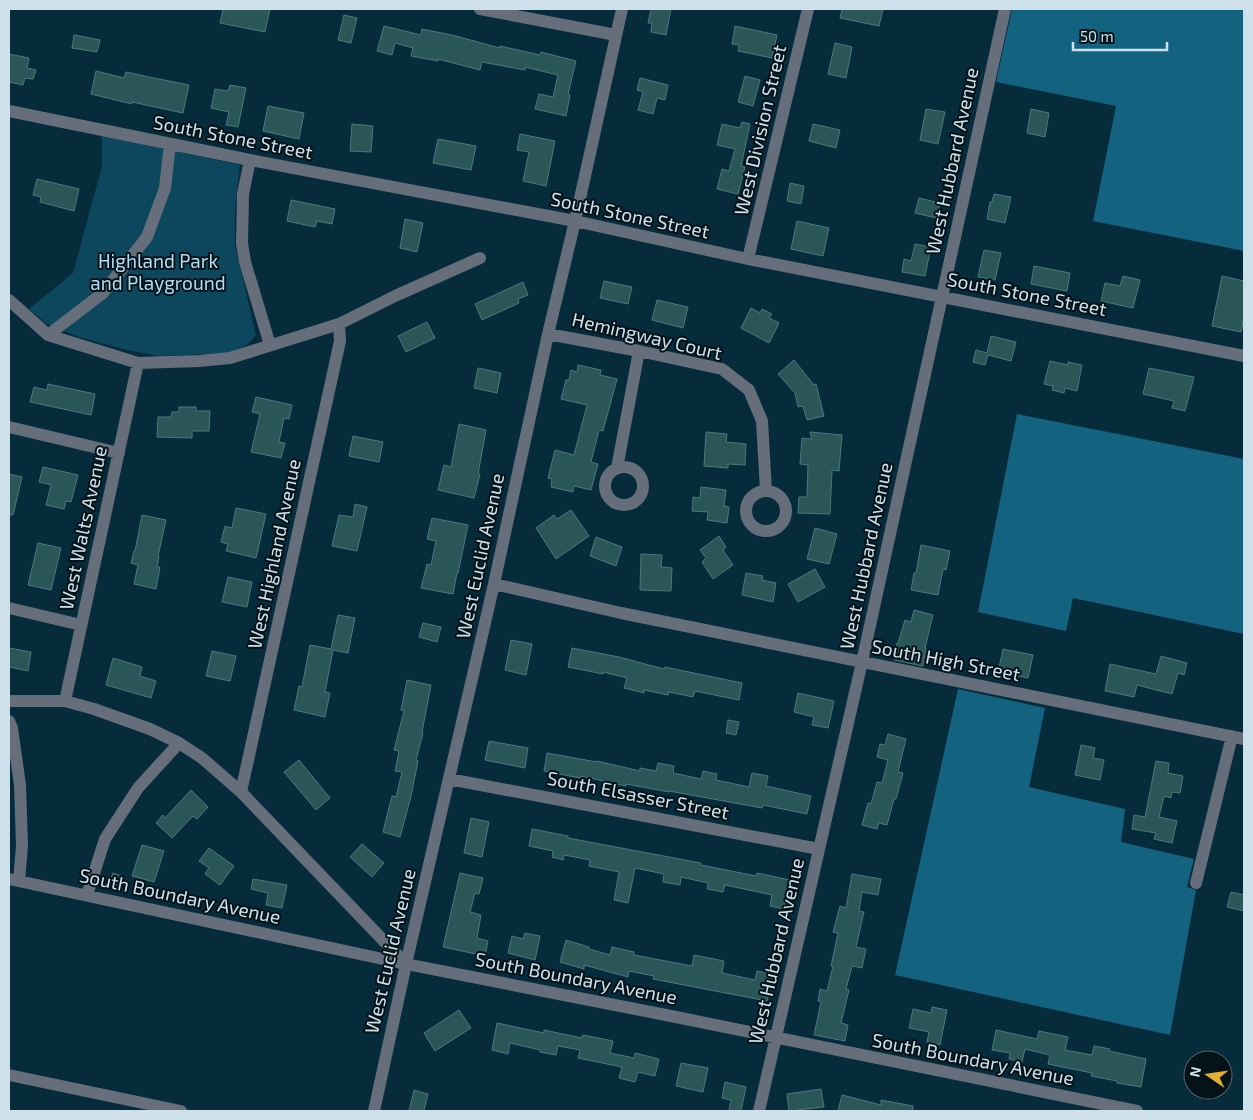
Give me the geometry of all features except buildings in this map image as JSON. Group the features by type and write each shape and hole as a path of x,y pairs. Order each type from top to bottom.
{"street":[{"path":"480,9 616,35"},
{"name":"West Euclid Avenue","path":"374,1111 622,9"},
{"name":"West Division Street","path":"748,259 808,9"},
{"name":"West Hubbard Avenue","path":"759,1111 862,662 1005,9"},
{"name":"South Stone Street","path":"9,111 250,160 575,221 748,259 1244,356"},
{"path":"48,335 103,293 147,237 165,188 170,144"},
{"path":"250,160 243,194 242,243 245,262 270,345"},
{"path":"9,300 48,335 138,362 199,361 230,358 339,324 395,296 480,258"},
{"name":"West Highland Avenue","path":"241,792 340,341 339,324"},
{"name":"Hemingway Court","path":"548,334 722,369 749,390 762,422 766,491"},
{"path":"617,468 639,352"},
{"name":"West Walts Avenue","path":"65,701 138,362"},
{"path":"9,427 119,453"},
{"name":"South High Street","path":"494,584 621,613 1238,737"},
{"path":"9,608 81,626"},
{"path":"9,701 65,701 94,709 150,729 179,743 202,758 241,792 406,964"},
{"path":"9,721 12,728 20,786 22,846 14,880"},
{"path":"1196,883 1238,737"},
{"path":"87,895 105,839 138,788 179,743"},
{"name":"South Elsasser Street","path":"449,779 819,849"},
{"name":"South Boundary Avenue","path":"14,880 406,964 1137,1111"},
{"path":"9,1075 181,1111"}],"green space":[{"name":"Highland Park and Playground","path":"102,135 240,165 235,208 235,245 256,335 247,345 229,353 158,356 79,337 47,324 29,309 73,273 102,166"}],"shaded area":[{"path":"1012,9 1244,9 1244,251 1093,221 1116,106 996,82"},
{"path":"1017,414 1244,459 1244,634 1073,598 1066,631 978,612"},
{"path":"958,689 1045,708 1029,787 1125,809 1121,842 1194,859 1187,887 1196,890 1170,1035 895,975"}]}
